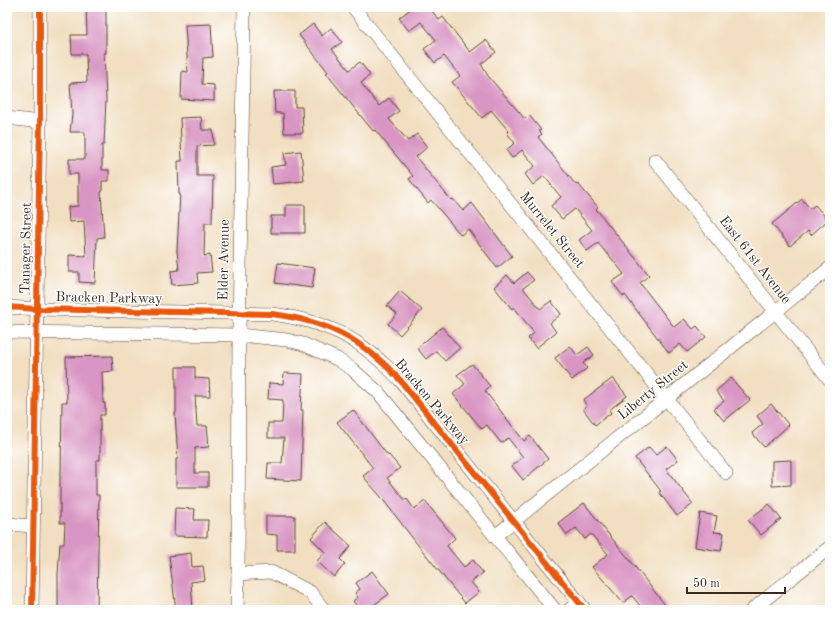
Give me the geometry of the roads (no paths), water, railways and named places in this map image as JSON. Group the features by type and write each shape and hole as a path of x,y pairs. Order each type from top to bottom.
{"street":[{"name":"Tanager Street","path":"32,610 40,122 40,7"},
{"name":"Elder Avenue","path":"237,610 239,312 244,7"},
{"name":"Murrelet Street","path":"353,7 726,473"},
{"path":"7,118 40,122"},
{"name":"East 61st Avenue","path":"655,160 830,380"},
{"name":"Liberty Street","path":"495,536 830,268"},
{"name":"Bracken Parkway","path":"7,307 37,309 239,312 272,314 321,324 348,337 383,362 400,380 514,521 578,607"},
{"path":"7,332 239,335 271,338 303,344 320,350 352,369 383,398 555,610"},
{"path":"7,524 33,526"},
{"path":"752,610 830,546"},
{"path":"238,574 271,572 310,592 324,610"}]}
